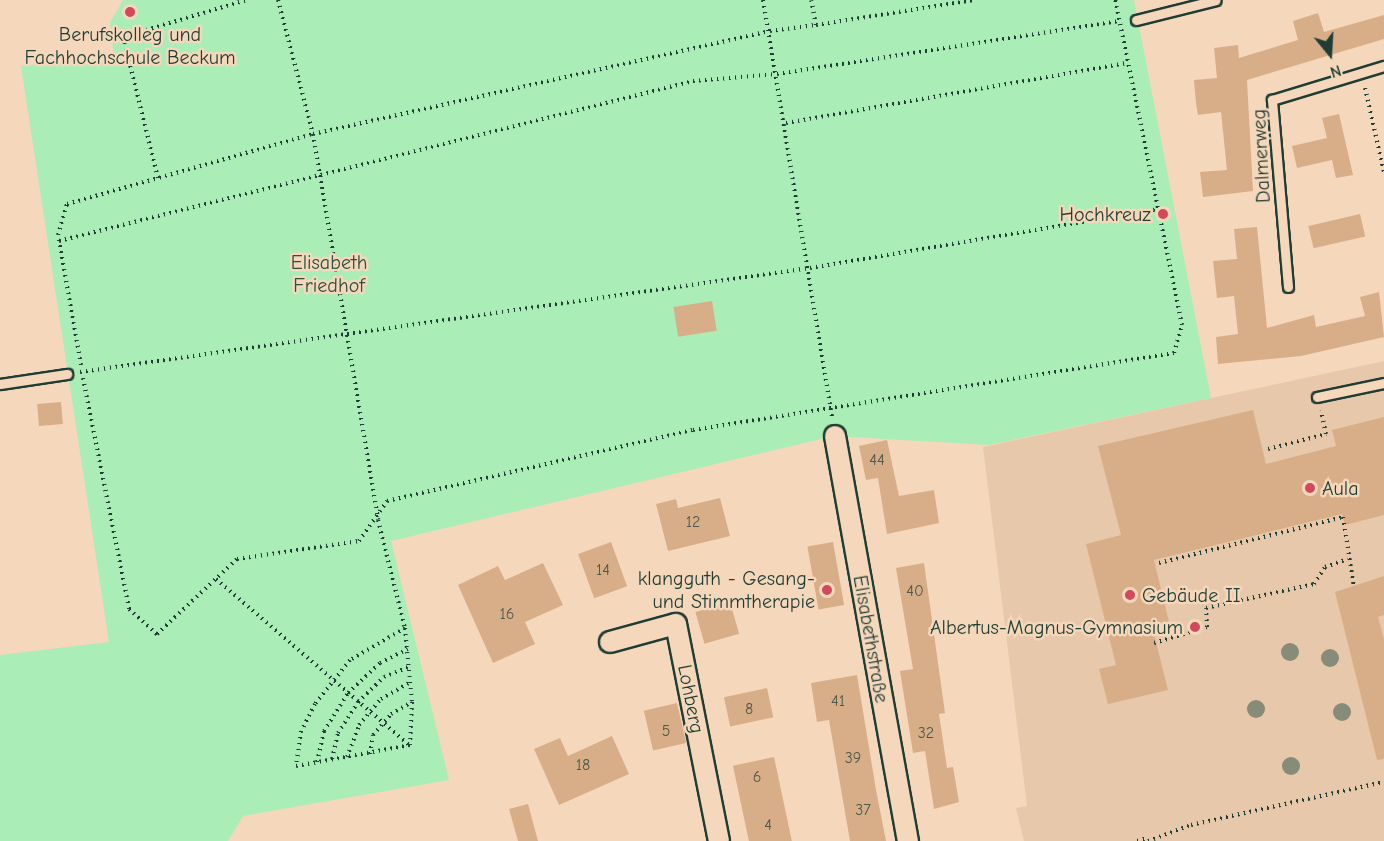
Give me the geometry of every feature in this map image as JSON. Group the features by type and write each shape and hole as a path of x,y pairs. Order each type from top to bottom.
{"street":[{"name":"Elisabethstraße","path":"834,436 908,841"},
{"name":"Lohberg","path":"610,642 676,624 719,841"}],"lane":[{"path":"1136,20 1216,0"},
{"name":"Dalmerweg","path":"1288,287 1272,100 1384,66"},
{"path":"0,384 67,374"},
{"path":"1317,397 1384,382"}],"path":[{"path":"158,178 123,37 246,0"},
{"path":"278,0 314,134 378,520 405,628 412,702 410,745"},
{"path":"763,0 810,268 834,436"},
{"path":"811,0 816,25"},
{"path":"931,0 932,7"},
{"path":"974,0 770,32 314,134 67,204 59,241 82,372 129,609 157,634 237,559 359,541 378,520 387,501 693,430 1174,354 1182,325 1115,0"},
{"path":"59,241 693,81 777,74 1119,22"},
{"path":"786,123 1127,63"},
{"path":"1362,73 1384,172"},
{"path":"67,374 810,268 1157,209"},
{"path":"1268,448 1326,434 1317,397"},
{"path":"1159,563 1343,517 1354,587"},
{"path":"1154,643 1207,627 1206,608 1314,584 1325,567 1348,559"},
{"path":"216,579 410,745"},
{"path":"405,628 374,642 334,680 315,704 302,731 296,766 410,745"},
{"path":"317,762 324,731 348,693 380,663 408,649"},
{"path":"332,759 338,733 358,702 384,677 409,667"},
{"path":"347,757 351,739 371,712 410,682"},
{"path":"369,754 368,744 384,723 412,702"},
{"path":"1137,841 1384,782"}],"shaded area":[{"name":"Albertus-Magnus-Gymnasium","path":"1384,361 1384,841 1024,841 1016,808 1027,806 983,447"}],"green space":[{"name":"Elisabeth Friedhof","path":"123,0 1134,0 1211,398 989,445 834,436 391,541 449,780 243,816 228,841 0,841 0,655 109,642 21,66 114,57 110,23"}],"building":[{"path":"1318,13 1324,32 1384,15 1384,39 1247,80 1253,191 1203,197 1200,172 1227,170 1221,112 1198,115 1196,103 1194,80 1217,78 1214,48 1238,45 1239,58 1298,40 1293,21"},
{"path":"1339,114 1353,175 1336,178 1332,160 1297,168 1292,146 1327,138 1322,118"},
{"path":"1360,214 1365,236 1314,248 1308,226"},
{"path":"1257,227 1267,328 1314,315 1316,327 1365,316 1360,297 1379,292 1384,337 1301,356 1218,364 1216,337 1238,334 1234,296 1217,298 1213,261 1237,259 1234,229"},
{"path":"712,301 717,331 678,337 673,307"},
{"path":"61,402 63,424 39,426 37,404"},
{"path":"1253,410 1266,464 1336,446 1332,430 1384,417 1384,515 1345,525 1342,514 1154,560 1171,630 1154,634 1168,690 1108,704 1099,669 1116,665 1086,544 1121,535 1098,446"},
{"path":"887,440 899,496 934,490 939,523 887,534 878,478 866,480 859,446"},
{"path":"720,498 730,536 668,551 656,504 676,499 678,508"},
{"path":"611,542 627,586 594,598 578,554"},
{"path":"833,542 844,605 819,610 807,547"},
{"path":"543,563 563,605 525,622 535,644 493,663 458,585 498,566 505,580"},
{"path":"924,563 945,713 939,714 947,768 953,767 959,802 934,809 925,751 913,753 900,671 913,669 896,568"},
{"path":"1384,576 1384,615 1378,617 1384,639 1384,759 1377,760 1335,592"},
{"path":"730,602 739,634 704,644 695,612"},
{"path":"857,675 886,841 850,841 829,720 817,722 811,683"},
{"path":"767,688 773,717 730,726 724,697"},
{"path":"677,703 686,743 653,751 644,711"},
{"path":"612,736 629,774 559,805 534,749 560,738 568,756"},
{"path":"774,757 792,841 749,841 733,766"},
{"path":"528,804 538,841 518,841 509,809"}],"place":[{"name":"Berufskolleg und Fachhochschule Beckum","path":"130,12"},
{"name":"Hochkreuz","path":"1163,214"},
{"name":"Aula","path":"1310,488"},
{"name":"klangguth - Gesang- und Stimmtherapie","path":"827,590"},
{"name":"Gebäude II","path":"1130,595"},
{"name":"Albertus-Magnus-Gymnasium","path":"1195,627"}]}
